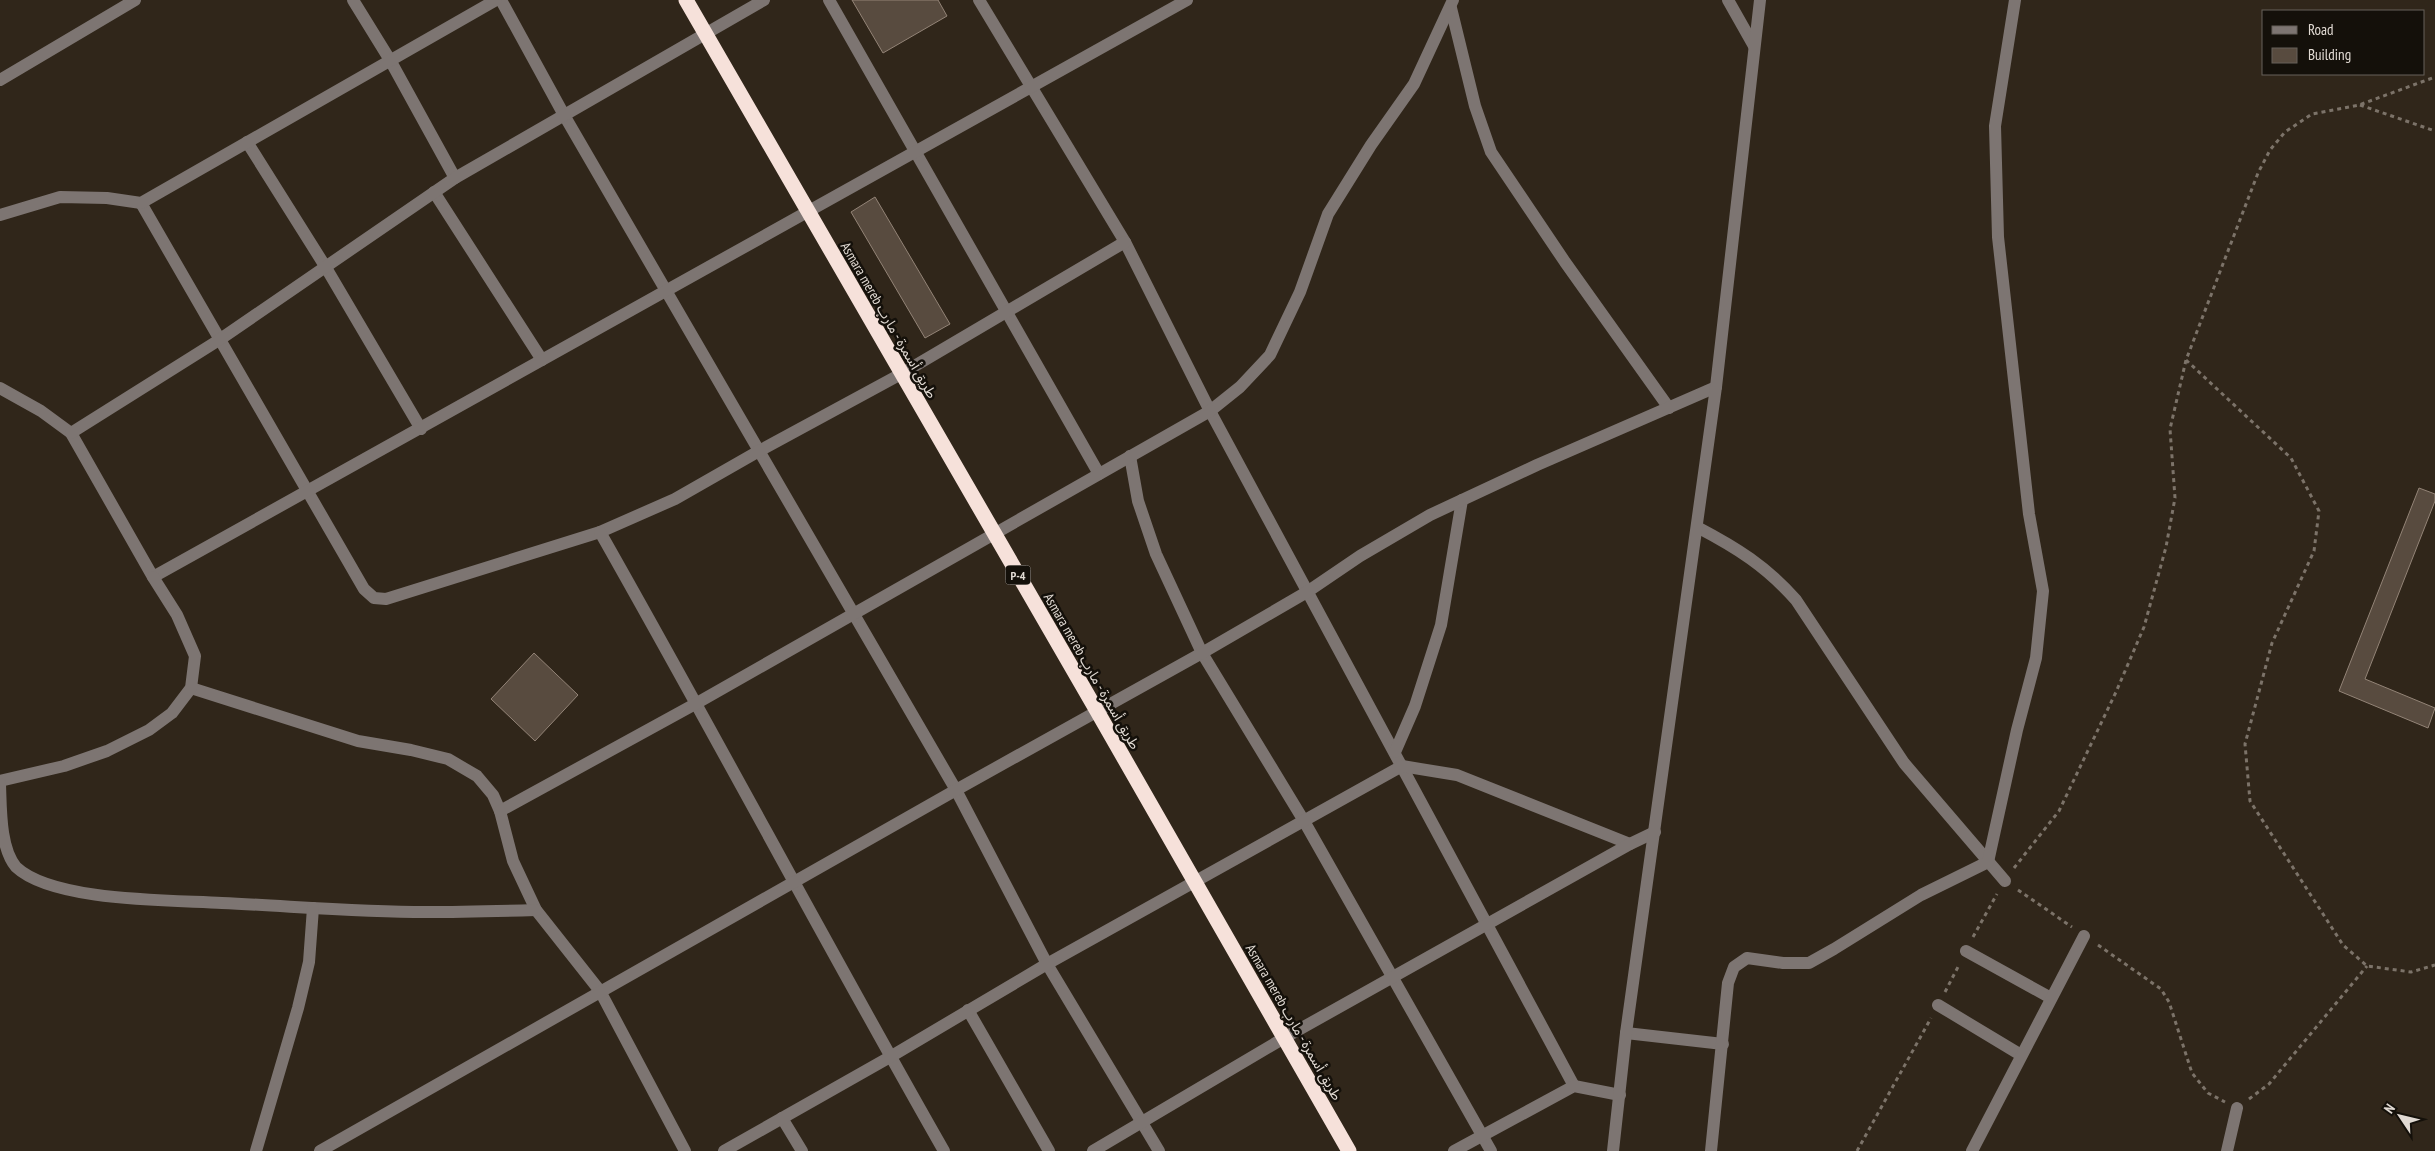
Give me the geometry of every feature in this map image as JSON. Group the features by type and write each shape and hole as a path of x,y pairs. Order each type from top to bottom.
{"highway":[{"name":"Asmara mereb طريق أسمرة - مارب","path":"686,0 1349,1151"}],"street":[{"path":"0,80 133,0"},
{"path":"353,0 390,60 455,178"},
{"path":"0,215 60,197 107,198 141,203 496,0"},
{"path":"501,0 564,115 668,290 956,790 1047,964 1159,1151"},
{"path":"71,433 219,340 455,178 764,0"},
{"path":"829,0 1099,474"},
{"path":"980,0 1125,242 1210,411 1574,1086"},
{"path":"153,577 1187,0"},
{"path":"1728,0 1754,46"},
{"path":"1613,1151 1626,1033 1716,387 1760,0"},
{"path":"1988,862 2017,730 2036,658 2043,591 2029,514 1998,237 1996,126 2015,0"},
{"path":"1452,4 1475,106 1491,152 1565,262 1669,408"},
{"path":"500,811 697,702 1210,411 1240,387 1270,355 1300,292 1328,214 1371,145 1414,84 1452,4"},
{"path":"247,142 325,266 421,429"},
{"path":"434,192 542,360"},
{"path":"141,203 364,589 374,598 386,599 600,532 676,499 901,374 1125,242"},
{"path":"320,1151 793,882 1202,653 1307,592 1360,556 1430,515 1537,464 1716,387"},
{"path":"0,388 41,410 71,433 153,577 177,615 195,656 191,688 172,713 148,730 106,751 64,766 0,782 1,829 6,851 15,867 32,878 56,887 130,899 426,912 536,910"},
{"path":"1130,456 1138,501 1156,554 1202,653 1304,821 1490,1151"},
{"path":"1395,752 1415,706 1441,624 1462,500"},
{"path":"1697,527 1737,548 1768,571 1796,600 1904,763 2005,881"},
{"path":"600,532 697,702 793,882 944,1151"},
{"path":"191,688 358,741 448,759 477,776 493,795 500,811 513,861 536,910 600,991 685,1151"},
{"path":"724,1151 890,1057 1047,964 1402,766 1456,775 1630,844"},
{"path":"1093,1151 1284,1038 1630,844 1655,832"},
{"path":"1711,1151 1728,983 1734,967 1747,958 1808,963 1834,950 1921,895 1988,862"},
{"path":"256,1151 298,1008 309,962 313,908"},
{"path":"1972,1151 2084,936"},
{"path":"1966,951 2051,998"},
{"path":"1938,1005 2021,1055"},
{"path":"968,1010 1049,1151"},
{"path":"1626,1033 1722,1044"},
{"path":"1454,1151 1574,1086 1620,1095"},
{"path":"2227,1151 2237,1108"},
{"path":"782,1118 802,1151"}],"path":[{"path":"1857,1151 2005,881 2059,811 2116,692 2144,628 2166,547 2175,498 2170,429 2186,360 2258,173 2270,150 2285,132 2312,114 2359,105 2435,77"},
{"path":"2359,105 2435,131"},
{"path":"2186,360 2291,458 2318,511 2314,551 2272,643 2245,744 2250,801 2343,945 2368,966 2411,972 2435,965"},
{"path":"2005,881 2161,989 2169,1002 2192,1073 2208,1094 2237,1108 2269,1084 2368,966"}],"building":[{"path":"852,0 938,0 947,16 883,53"},
{"path":"875,197 950,324 925,338 851,212"},
{"path":"2419,488 2435,494 2435,501 2365,679 2435,708 2428,728 2339,691"},
{"path":"534,653 578,695 535,741 491,699"}]}
